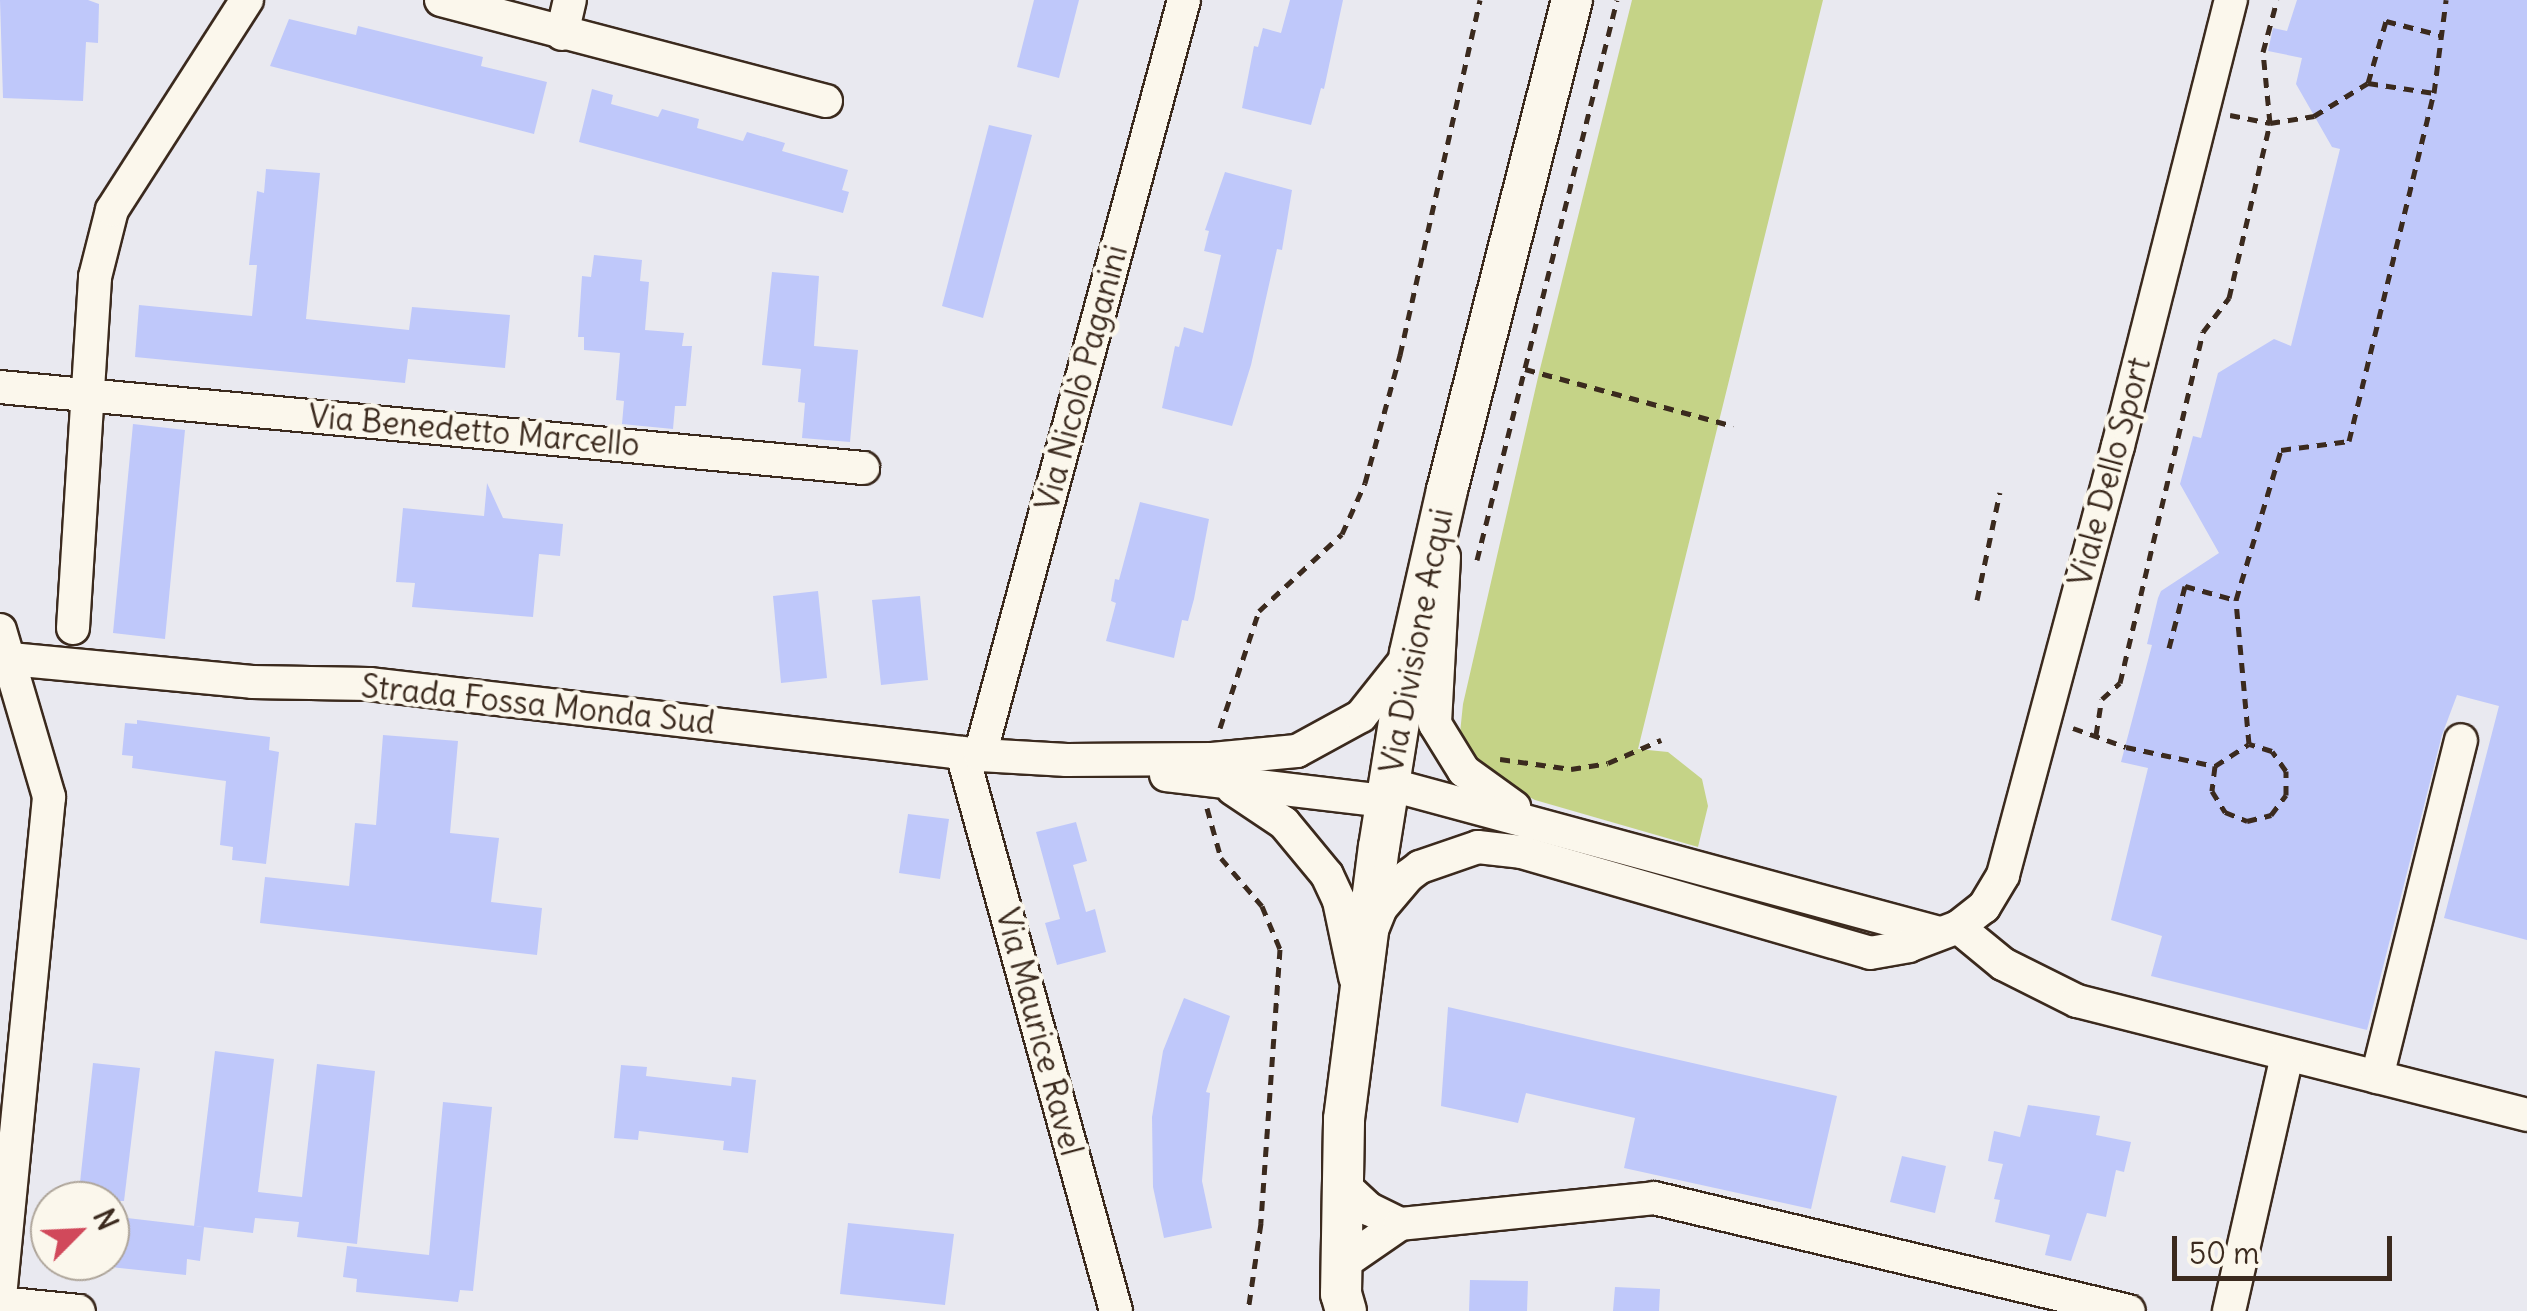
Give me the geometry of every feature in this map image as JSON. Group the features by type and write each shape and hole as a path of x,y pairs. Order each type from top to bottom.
{"main road":[{"name":"Via Divisione Acqui","path":"1340,1295 1340,1182 1358,1013 1410,653 1447,490 1572,0"}],"street":[{"path":"73,628 95,277 112,210 248,0"},
{"path":"441,0 826,101"},
{"path":"562,34 570,0"},
{"name":"Via Nicolò Paganini","path":"971,754 1184,0"},
{"name":"Viale Dello Sport","path":"1366,945 1382,908 1408,876 1420,867 1478,847 1522,852 1870,953 1908,946 1948,930 1984,908 2003,875 2118,446 2231,0"},
{"name":"Via Benedetto Marcello","path":"0,387 863,468"},
{"path":"1447,490 1436,724 1451,755 1485,790 1558,830"},
{"path":"0,1294 16,976 49,797 2,649"},
{"name":"Strada Fossa Monda Sud","path":"2,649 252,682 369,684 971,754 1387,792"},
{"name":"Strada Fossa Monda Sud","path":"1215,775 1296,751 1335,734 1361,716 1410,653"},
{"path":"2377,1077 2461,740"},
{"name":"Via Maurice Ravel","path":"971,754 1116,1311"},
{"path":"1215,775 1284,823 1327,875 1346,927 1358,1013"},
{"path":"1387,792 1558,830 1948,930 2003,964 2078,1001 2527,1115"},
{"path":"2229,1311 2287,1055"},
{"path":"1340,1182 1369,1209 1400,1224"},
{"path":"1340,1295 1348,1256 1400,1224 1654,1198 2129,1311"},
{"path":"0,1304 79,1311"}],"path":[{"path":"1248,1311 1262,1223 1280,949 1262,906 1221,858 1206,816 1259,612 1342,534 1366,483 1400,355 1480,0"},
{"path":"1617,0 1525,369 1733,426"},
{"path":"2096,736 2102,699 2120,683 2203,332 2229,298 2270,123 2263,52 2277,0"},
{"path":"2248,744 2236,600 2280,450 2349,441 2434,93 2446,0"},
{"path":"2368,83 2386,21 2440,35"},
{"path":"2270,123 2314,116 2368,83 2434,93"},
{"path":"1977,600 2000,492"},
{"path":"2168,648 2185,586 2236,600"},
{"path":"2043,720 2126,747 2215,766 2248,744 2272,751 2286,771 2286,795 2271,814 2248,821 2225,812 2212,791 2215,766"},
{"path":"1497,758 1571,769 1608,764 1661,740"}],"green space":[{"path":"1632,0 1823,0 1638,749 1668,752 1702,779 1708,806 1698,847 1535,800 1481,772 1460,733 1463,704 1539,373"}],"building":[{"path":"0,0 88,0 99,4 98,43 86,42 83,101 3,98"},
{"path":"1034,0 1079,0 1059,78 1017,67"},
{"path":"1290,0 1343,0 1324,89 1321,88 1311,125 1242,108 1254,46 1258,47 1263,28 1281,33"},
{"path":"2297,0 2527,0 2527,940 2444,918 2499,706 2457,695 2442,735 2367,1030 2151,976 2162,936 2111,920 2148,768 2121,762 2152,645 2147,644 2158,598 2161,591 2219,553 2180,484 2193,436 2201,438 2218,373 2274,339 2291,346 2340,149 2332,147 2296,84 2302,58 2268,51 2273,28 2287,31"},
{"path":"289,19 356,35 358,26 483,57 481,66 547,82 534,134 270,66"},
{"path":"592,89 613,95 611,104 658,117 662,109 699,119 697,128 743,141 747,132 785,143 782,151 848,170 842,190 849,192 843,213 579,142"},
{"path":"989,125 1032,135 983,318 942,306"},
{"path":"266,169 320,173 306,319 409,330 412,307 510,315 505,368 408,359 405,383 135,357 139,305 252,316 257,265 249,265 257,191 264,193"},
{"path":"1225,172 1292,190 1282,250 1277,249 1251,365 1232,426 1162,408 1175,346 1179,347 1184,327 1203,333 1221,255 1204,251 1209,231 1205,230"},
{"path":"594,255 642,260 640,281 649,282 645,330 684,333 682,346 692,346 686,406 675,406 673,429 622,424 624,401 616,400 620,353 584,350 584,337 578,337 582,276 591,277"},
{"path":"772,272 819,276 814,346 858,350 850,442 802,438 805,403 798,402 801,369 762,365"},
{"path":"133,424 185,430 165,639 113,633"},
{"path":"487,483 503,518 563,524 560,556 539,554 533,617 412,607 415,583 396,582 403,508 484,516"},
{"path":"1140,502 1209,519 1194,599 1188,621 1182,620 1174,658 1106,641 1116,603 1111,601 1115,579 1119,580"},
{"path":"818,591 827,678 781,683 773,596"},
{"path":"920,596 928,680 881,685 872,600"},
{"path":"137,720 270,737 269,750 279,752 266,864 232,860 233,847 220,845 226,781 132,768 133,756 122,755 125,723 137,724"},
{"path":"383,735 458,741 450,833 499,838 491,902 542,908 537,955 260,923 265,877 349,886 355,823 376,825"},
{"path":"908,814 949,819 940,879 899,873"},
{"path":"1076,822 1087,861 1073,865 1086,912 1095,909 1106,952 1057,965 1045,923 1060,919 1036,832"},
{"path":"1184,998 1230,1016 1206,1092 1210,1093 1202,1181 1212,1228 1164,1238 1153,1187 1152,1117 1163,1051"},
{"path":"1448,1007 1837,1096 1811,1209 1624,1168 1635,1118 1526,1093 1518,1123 1441,1106"},
{"path":"215,1051 274,1059 258,1192 302,1197 317,1064 375,1071 357,1244 297,1237 299,1222 255,1218 253,1233 194,1226"},
{"path":"93,1063 140,1068 126,1181 80,1181"},
{"path":"621,1065 647,1067 646,1076 731,1086 732,1077 756,1080 748,1153 723,1150 724,1141 639,1131 638,1140 614,1138"},
{"path":"443,1102 492,1107 473,1291 460,1290 458,1302 356,1292 357,1279 343,1277 347,1246 429,1255"},
{"path":"2028,1105 2100,1116 2096,1135 2131,1142 2124,1172 2116,1170 2106,1217 2087,1213 2071,1261 2045,1255 2050,1235 1995,1222 2000,1200 1994,1199 2003,1164 1988,1161 1994,1131 2020,1137"},
{"path":"1902,1156 1946,1166 1935,1213 1890,1202"},
{"path":"130,1218 204,1227 200,1261 187,1259 186,1275 130,1269"},
{"path":"848,1223 954,1234 945,1305 840,1294"},
{"path":"1470,1280 1528,1281 1527,1311 1469,1311"},
{"path":"1615,1287 1660,1289 1659,1311 1613,1311"}]}
